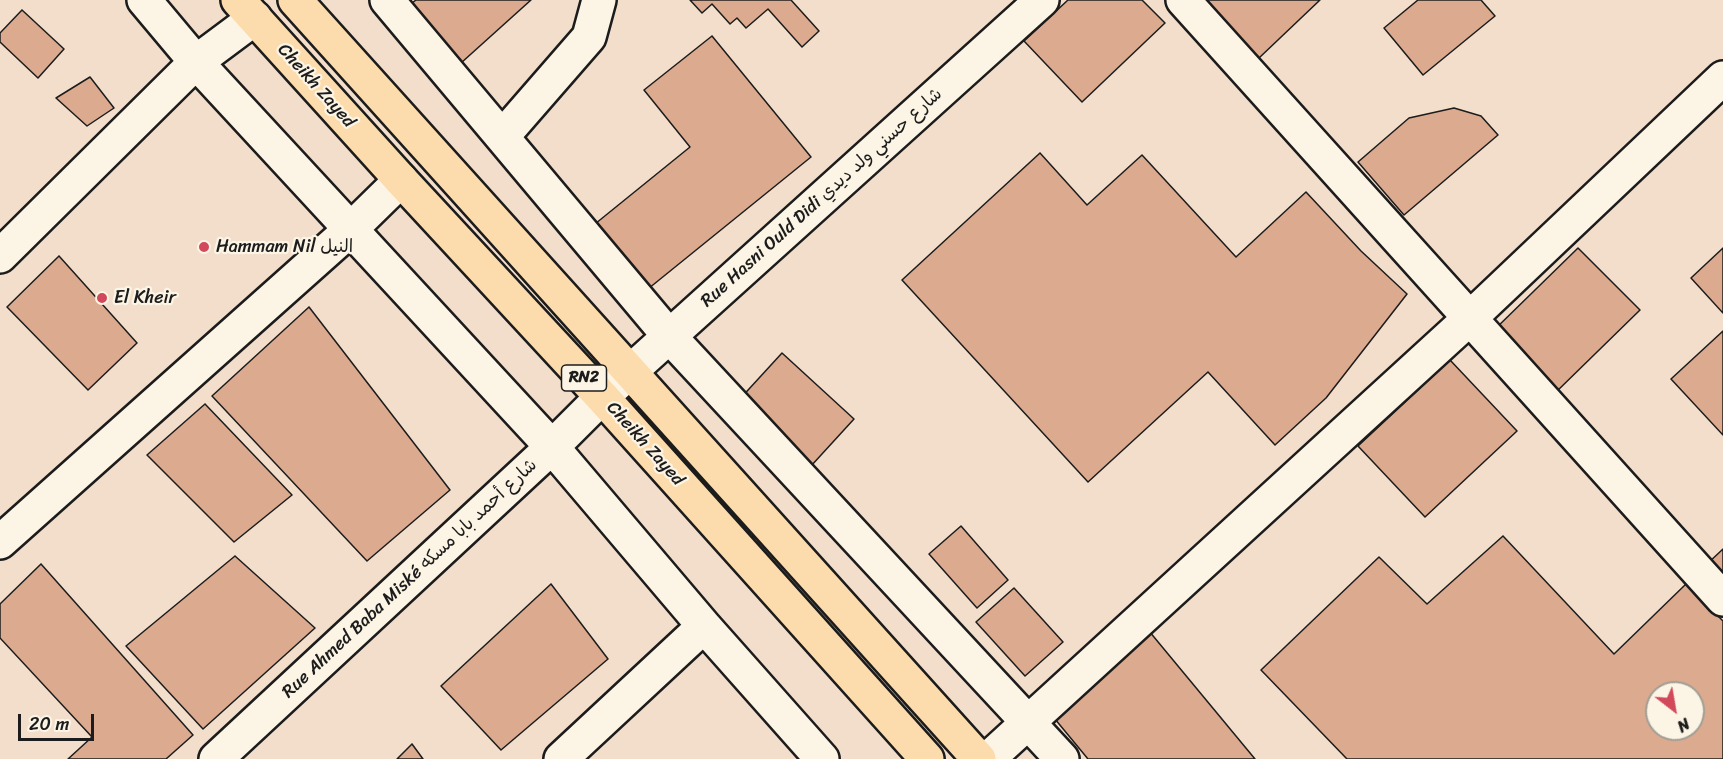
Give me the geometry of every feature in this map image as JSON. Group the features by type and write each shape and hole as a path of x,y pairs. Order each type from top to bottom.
{"highway":[{"name":"Cheikh Zayed","path":"295,0 979,759"},
{"name":"Cheikh Zayed","path":"246,9 602,397 927,759"}],"street":[{"path":"144,0 196,62 552,447 704,626 822,759"},
{"path":"387,0 669,336 1062,759"},
{"path":"502,137 589,37 599,0"},
{"name":"Rue Hasni Ould Didi شارع حسني ولد ديدي","path":"602,397 1042,0"},
{"path":"1183,0 1723,599"},
{"path":"0,256 196,62 246,9"},
{"path":"988,759 1470,318 1723,78"},
{"path":"0,542 351,229 401,180"},
{"name":"Rue Ahmed Baba Miské شارع أحمد بابا مسكه","path":"216,759 552,447 602,397"},
{"path":"561,759 704,626"}],"building":[{"path":"416,0 531,0 451,72 398,14"},
{"path":"690,0 791,0 819,31 802,47 768,9 746,28 737,18 730,24 712,4 702,13"},
{"path":"1068,0 1142,0 1165,23 1082,102 1024,41"},
{"path":"1204,0 1320,0 1259,58"},
{"path":"1418,0 1481,0 1495,16 1423,75 1384,28"},
{"path":"22,10 64,49 38,78 0,42 0,33"},
{"path":"712,36 811,157 643,293 590,228 690,147 644,90"},
{"path":"90,77 114,108 87,126 56,98"},
{"path":"1454,108 1481,116 1498,135 1404,215 1358,162 1409,118"},
{"path":"1040,153 1087,205 1142,155 1236,257 1306,192 1361,251 1407,294 1326,398 1275,445 1208,372 1088,482 902,280"},
{"path":"1578,248 1640,310 1553,395 1491,333"},
{"path":"1723,248 1723,313 1691,278"},
{"path":"59,256 137,343 88,390 7,307"},
{"path":"309,307 450,490 367,561 212,396"},
{"path":"1723,331 1723,435 1671,379"},
{"path":"782,353 854,419 811,466 738,401"},
{"path":"1450,360 1517,431 1425,517 1358,446"},
{"path":"205,404 292,495 234,542 147,455"},
{"path":"961,526 1008,580 977,608 929,554"},
{"path":"1503,536 1614,654 1686,584 1723,621 1723,759 1347,759 1261,670 1379,557 1427,604"},
{"path":"1723,549 1723,581 1707,564"},
{"path":"235,556 315,628 203,729 126,646"},
{"path":"41,564 193,735 166,759 68,759 92,737 0,638 0,604"},
{"path":"551,584 608,659 501,750 441,686"},
{"path":"1014,588 1063,642 1025,676 976,622"},
{"path":"1149,631 1255,759 1088,759 1050,713"},
{"path":"412,744 423,759 397,759"}],"place":[{"name":"Hammam Nil النيل","path":"204,247"},
{"name":"El Kheir","path":"102,298"}]}
